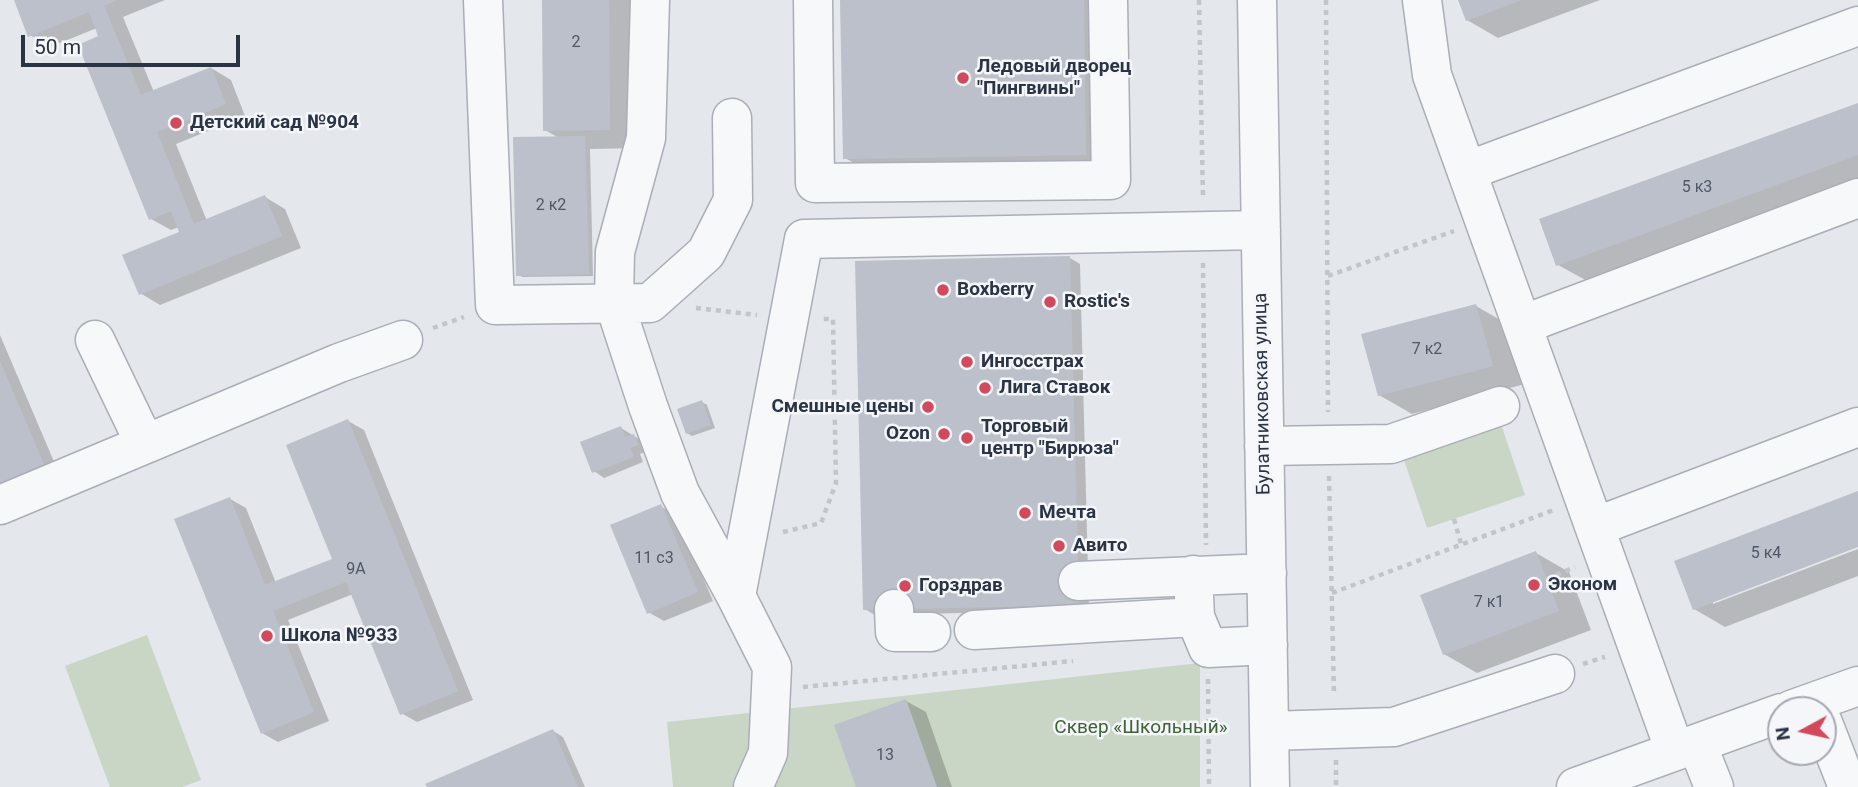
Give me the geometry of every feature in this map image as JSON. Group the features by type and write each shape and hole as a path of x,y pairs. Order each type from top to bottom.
{"street":[{"path":"483,0 495,305 632,302 706,253 733,200 732,118"},
{"path":"650,0 646,138 615,252 632,302 648,406 680,494 772,667 768,753 753,787"},
{"path":"813,0 815,183 1111,180 1108,0"},
{"name":"Булатниковская улица","path":"1257,0 1270,787"},
{"path":"1422,0 1432,75 1522,325 1576,534 1686,748 1714,787"},
{"path":"1467,171 1858,26"},
{"path":"1522,325 1858,198"},
{"path":"736,596 804,239 1261,230"},
{"path":"96,340 145,444"},
{"path":"0,505 339,363 403,340"},
{"path":"1264,446 1391,444 1500,406"},
{"path":"1576,534 1858,427"},
{"path":"1079,581 1266,573"},
{"path":"1200,575 1201,632"},
{"path":"894,609 895,632 932,632"},
{"path":"974,630 1201,632 1268,645"},
{"path":"1269,731 1394,727 1555,674"},
{"path":"1837,696 1858,686"},
{"path":"1576,787 1767,723"},
{"path":"1836,766 1848,787"}],"path":[{"path":"1199,0 1203,231 1200,575"},
{"path":"1326,0 1328,445 1336,787"},
{"path":"1328,276 1485,220"},
{"path":"632,302 788,319 832,319 836,483 821,523 747,540"},
{"path":"403,340 495,305"},
{"path":"1332,593 1556,509 1576,534 1576,567 1547,579"},
{"path":"1454,519 1461,544"},
{"path":"1201,632 1209,787"},
{"path":"1555,674 1605,657 1601,644"},
{"path":"771,690 1085,660"}],"green space":[{"path":"1501,424 1525,495 1427,528 1403,457"},
{"path":"147,635 201,780 182,787 110,787 65,666"},
{"name":"Сквер «Школьный»","path":"1200,663 1200,787 673,787 667,722"}],"building":[{"path":"14,0 117,0 104,6 141,95 211,67 226,104 157,132 194,224 265,195 282,236 139,295 122,255 179,232 171,211 149,220 78,45 98,36 89,12 28,37"},
{"path":"542,0 609,0 610,130 543,131"},
{"name":"Ледовый дворец \"Пингвины\"","path":"840,0 1084,0 1086,155 843,159"},
{"path":"1458,0 1522,0 1466,21"},
{"path":"1858,103 1858,155 1556,266 1539,219"},
{"path":"585,136 589,274 516,276 513,137"},
{"name":"Торговый центр \"Бирюза\"","path":"1070,256 1079,605 863,610 855,261"},
{"path":"1476,304 1493,366 1378,396 1361,334"},
{"path":"0,361 46,469 0,489"},
{"path":"702,400 711,425 686,434 677,409"},
{"path":"348,419 458,691 400,715 346,582 273,611 314,712 261,734 174,519 230,497 265,585 332,559 286,445"},
{"path":"621,426 625,437 634,434 638,445 630,448 634,457 592,473 580,442"},
{"path":"1858,491 1858,547 1693,610 1674,561"},
{"path":"661,504 698,592 647,614 610,525"},
{"path":"1536,551 1559,611 1443,655 1420,595"},
{"path":"906,699 937,787 856,787 834,725"},
{"path":"553,729 578,787 427,787 425,784"}],"place":[{"name":"Ледовый дворец \"Пингвины\"","path":"963,78"},
{"name":"Детский сад №904","path":"176,123"},
{"name":"Boxberry","path":"943,290"},
{"name":"Rostic's","path":"1050,302"},
{"name":"Ингосстрах","path":"967,362"},
{"name":"Лига Ставок","path":"985,388"},
{"name":"Смешные цены","path":"928,407"},
{"name":"Ozon","path":"944,434"},
{"name":"Торговый центр \"Бирюза\"","path":"967,438"},
{"name":"Мечта","path":"1025,513"},
{"name":"Авито","path":"1059,546"},
{"name":"Эконом","path":"1534,585"},
{"name":"Горздрав","path":"905,586"},
{"name":"Школа №933","path":"267,636"}]}
